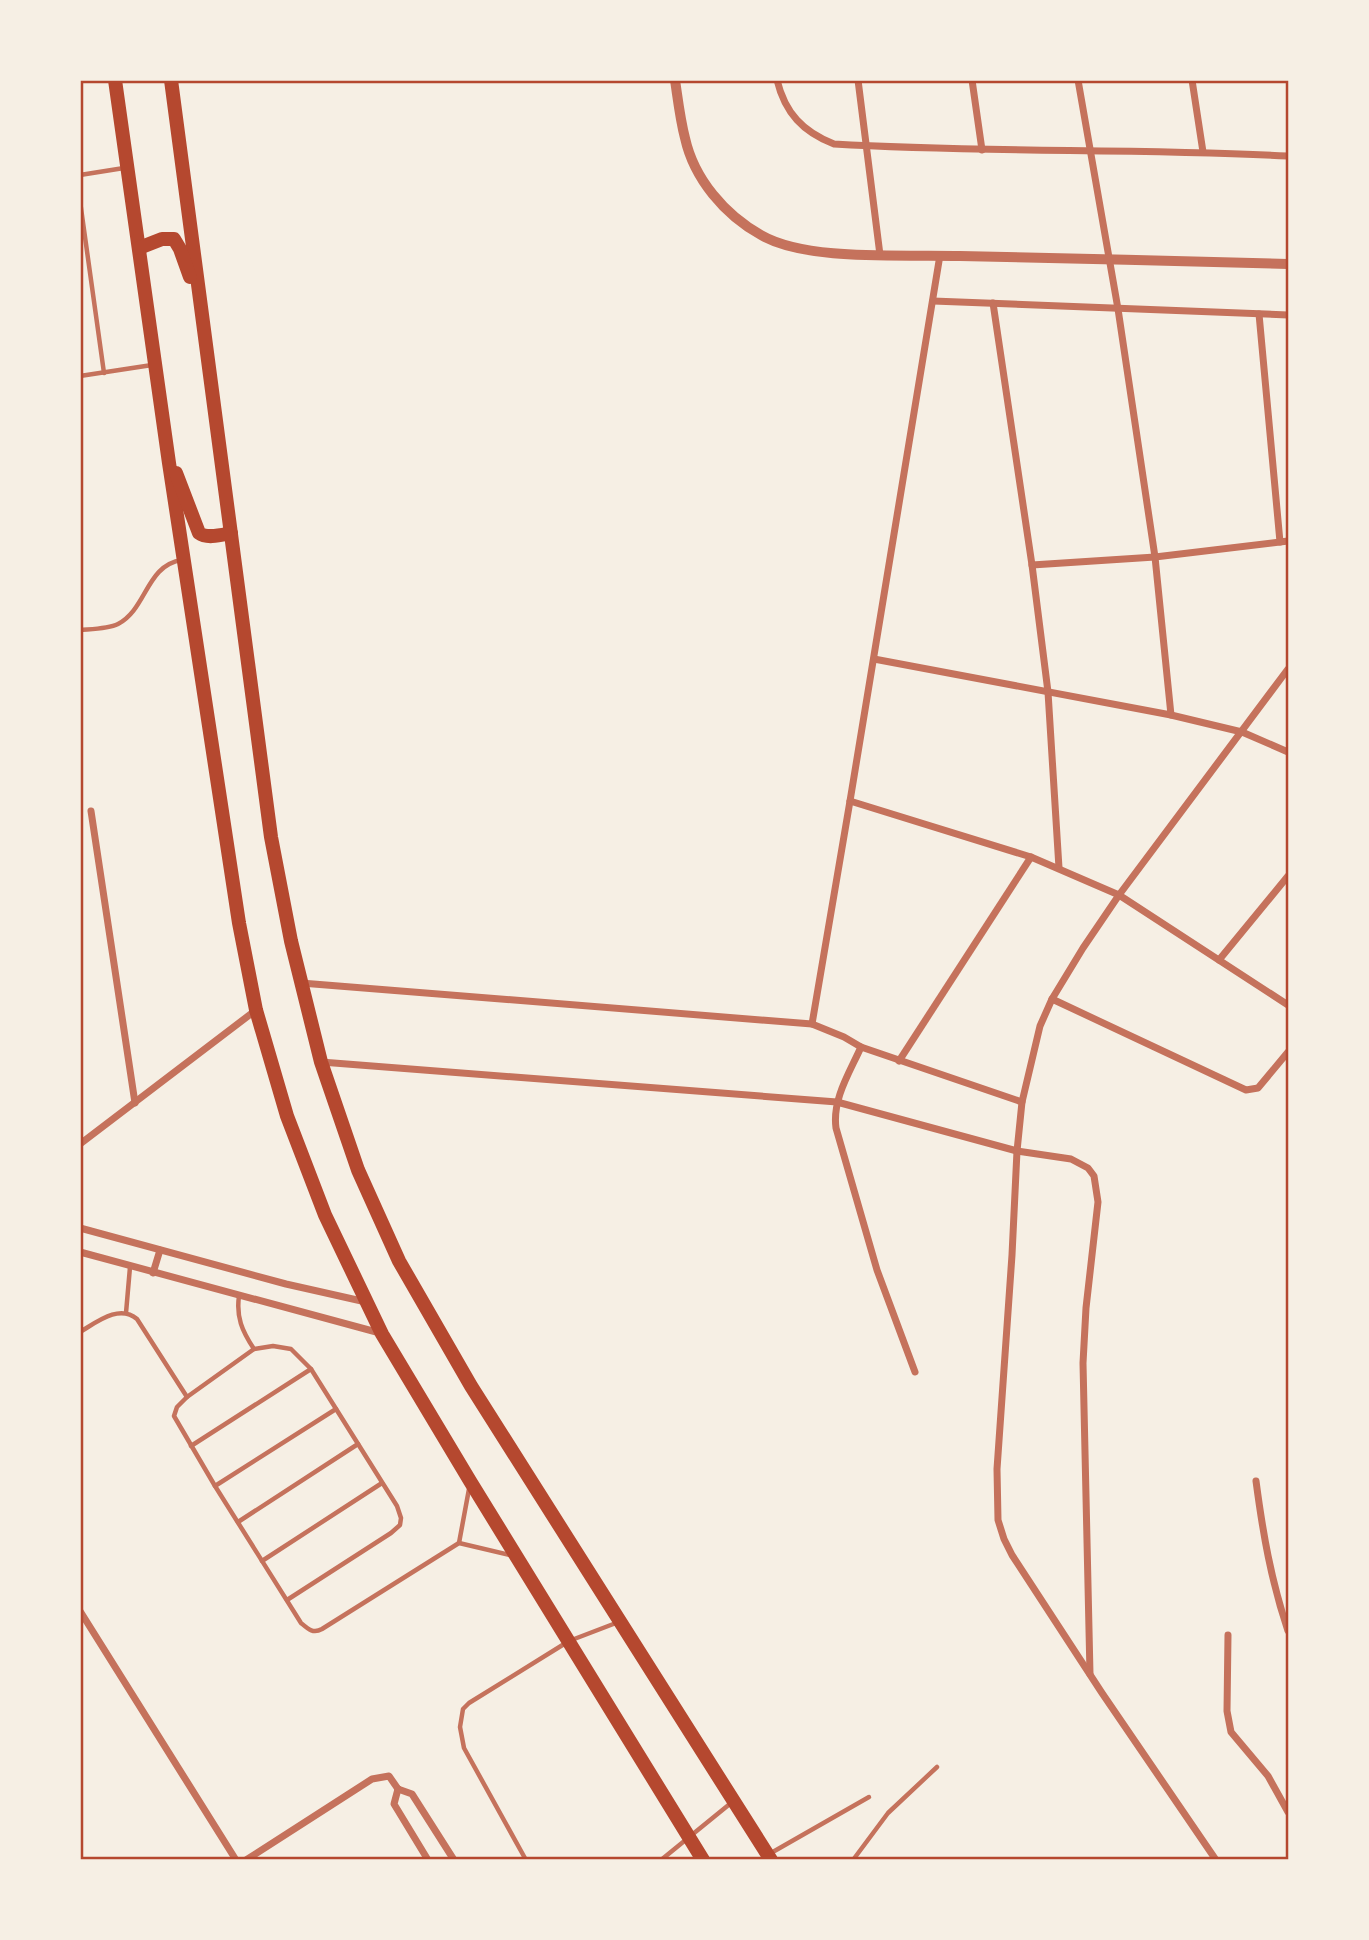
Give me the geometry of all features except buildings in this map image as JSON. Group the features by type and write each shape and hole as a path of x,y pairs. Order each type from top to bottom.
{"main road":[{"path":"115,80 169,463 239,923 256,1010 287,1116 325,1215 382,1334 704,1860"},
{"path":"171,80 271,837 291,941 321,1062 358,1170 398,1261 471,1386 769,1857"},
{"path":"139,248 162,239 174,239 200,308"},
{"path":"169,463 177,475 199,533 208,536 231,533"}],"street":[{"path":"675,80 685,140 699,176 718,201 740,221 763,236 789,246 817,251 880,255 1289,264"},
{"path":"777,80 791,114 803,128 834,144 1289,156"},
{"path":"858,80 880,255"},
{"path":"972,80 982,149"},
{"path":"1078,80 1118,309 1155,557 1171,715"},
{"path":"1192,80 1203,152"},
{"path":"812,1024 940,255"},
{"path":"933,301 1289,315"},
{"path":"993,303 1048,692 1059,868"},
{"path":"1032,565 1155,557 1284,542 1259,314"},
{"path":"874,659 1171,715 1242,732 1289,752"},
{"path":"1216,1860 1090,1675 1003,1539 998,1520 997,1469 1017,1151 1022,1102 1040,1026 1052,999 1119,895 1289,669"},
{"path":"850,802 1031,857 1119,895 1289,1004"},
{"path":"91,811 135,1103"},
{"path":"899,1061 1031,857"},
{"path":"1219,960 1289,876"},
{"path":"301,983 812,1024 861,1047 1022,1102"},
{"path":"1052,999 1240,1088 1258,1088 1289,1052"},
{"path":"80,1144 256,1010"},
{"path":"861,1047 837,1102 836,1128 877,1270 915,1372"},
{"path":"321,1062 837,1102 1017,1151 1082,1163 1094,1175 1098,1202 1086,1308 1083,1363 1090,1675"},
{"path":"80,1228 367,1303"},
{"path":"153,1273 159,1250"},
{"path":"80,1252 382,1334"},
{"path":"1256,1481 1275,1593 1289,1631"},
{"path":"80,1611 236,1860"},
{"path":"1228,1635 1227,1711 1231,1732 1268,1776 1289,1812"},
{"path":"246,1860 372,1779 389,1776 398,1789 412,1794 454,1860"},
{"path":"398,1789 394,1804 428,1860"}],"lane":[{"path":"80,175 127,167"},
{"path":"80,201 104,373"},
{"path":"80,376 155,365"},
{"path":"80,630 117,624 135,607 155,575 168,564 184,560"},
{"path":"126,1313 130,1267"},
{"path":"239,1296 240,1326 254,1349"},
{"path":"80,1332 111,1314 131,1314 137,1319 187,1397"},
{"path":"287,1600 398,1528 401,1521 400,1514 382,1483 311,1369 290,1349 273,1346 254,1349 187,1397 177,1407 174,1416 215,1486 287,1600 307,1629 318,1631 459,1543 517,1557"},
{"path":"191,1446 311,1369"},
{"path":"215,1486 336,1409"},
{"path":"238,1522 358,1444"},
{"path":"459,1543 470,1481"},
{"path":"262,1561 382,1483"},
{"path":"526,1860 464,1748 460,1727 463,1709 478,1696 569,1641 620,1622"},
{"path":"853,1860 888,1813 937,1767"},
{"path":"769,1857 869,1797"},
{"path":"661,1860 733,1801"}]}
